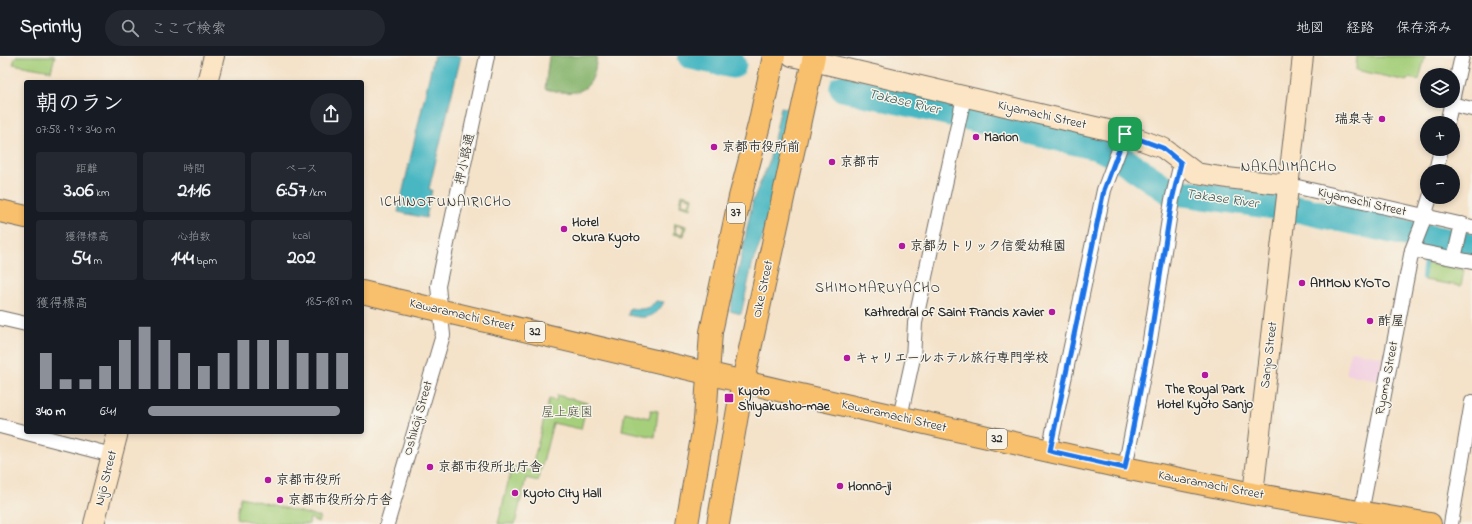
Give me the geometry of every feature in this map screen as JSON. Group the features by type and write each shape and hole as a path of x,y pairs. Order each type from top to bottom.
{"main road":[{"name":"37","path":"687,524 704,420 711,332 740,197 759,125 774,56"},
{"name":"Oike Street","path":"718,524 742,381 814,58"},
{"path":"0,211 24,217"},
{"name":"Kawaramachi Street","path":"364,292 742,381 1125,468 1253,494 1430,524"}],"street":[{"path":"208,80 214,56"},
{"name":"押小路通","path":"440,310 438,286 487,56"},
{"name":"Kiyamachi Street","path":"792,56 814,58 962,102 1163,148 1196,173 1227,178 1287,200 1465,228"},
{"name":"Sanjo Street","path":"1253,494 1303,56"},
{"path":"1459,68 1462,56"},
{"path":"900,417 913,358 915,323 962,102"},
{"path":"1460,103 1472,108"},
{"path":"1050,451 1104,190 1123,140"},
{"path":"1125,468 1150,340 1172,200 1181,163"},
{"name":"Ryoma Street","path":"1361,512 1413,246 1428,204"},
{"path":"1455,254 1465,228"},
{"path":"1413,246 1455,254 1472,262"},
{"name":"Oshikōji Street","path":"388,524 443,335 440,310"},
{"path":"0,318 24,324"},
{"path":"1451,524 1472,402"},
{"path":"0,426 24,432"},
{"path":"32,434 112,454"},
{"name":"Nijō Street","path":"94,524 117,434"}],"shaded area":[{"path":"1351,351 1383,357 1379,380 1346,374"}],"green space":[{"path":"16,56 55,56 51,71 13,64"},
{"path":"549,56 597,56 591,81 582,90 576,92 545,89"},
{"path":"1357,56 1425,56 1422,68 1420,68 1419,80 1408,78 1407,81 1356,70"},
{"path":"682,194 693,197 691,208 680,205","holes":["683,196 691,198 689,206 682,204"]},
{"path":"675,223 686,226 684,236 673,234","holes":["676,225 684,227 682,234 675,233"]},
{"path":"1427,263 1464,270 1461,286 1424,280"},
{"name":"屋上庭園","path":"557,395 587,403 581,429 553,423 538,481 526,478 515,524 498,524 512,466 531,471 549,399 556,401"},
{"path":"651,410 658,411 655,437 622,430 625,412 649,418"},
{"path":"241,497 320,517 318,522 310,518 309,524 261,524 236,518"}],"water":[{"path":"434,56 461,56 429,189 432,190 426,218 398,212"},
{"path":"781,107 792,109 770,220 753,261 741,314 730,311 753,200 769,162"},
{"path":"656,301 664,302 661,308 653,315 639,317 628,315 630,308 644,309"}],"waterway":[{"name":"Takase River","path":"691,56 733,65"},
{"name":"Takase River","path":"843,88 1098,147 1122,159 1169,191 1302,210 1472,246"},
{"path":"1423,277 1425,262"}],"place":[{"name":"瑞泉寺","path":"1382,119"},
{"name":"Marion","path":"976,137"},
{"name":"京都市役所前","path":"714,147"},
{"name":"京都市","path":"832,162"},
{"name":"Hotel Okura Kyoto","path":"564,229"},
{"name":"京都カトリック信愛幼稚園","path":"902,246"},
{"name":"AMMON KYOTO","path":"1302,283"},
{"name":"Kathredral of Saint Francis Xavier","path":"1052,312"},
{"name":"酢屋","path":"1370,321"},
{"name":"キャリエールホテル旅行専門学校","path":"847,358"},
{"name":"The Royal Park Hotel Kyoto Sanjo","path":"1205,375"},
{"name":"Kyoto Shiyakusho-mae","path":"729,398"},
{"name":"京都市役所北庁舎","path":"430,467"},
{"name":"京都市役所","path":"268,480"},
{"name":"Honnō-ji","path":"840,486"},
{"name":"Kyoto City Hall","path":"515,493"},
{"name":"京都市役所分庁舎","path":"280,500"}],"district":[{"name":"NAKAJIMACHO","path":"1289,167"},
{"name":"ICHINOFUNAIRICHO","path":"446,202"},
{"name":"SHIMOMARUYACHO","path":"878,288"}],"route":[{"path":"1125,134 1163,148 1181,163 1172,200 1150,340 1125,468 1050,451 1053,430 1104,190 1125,134"}]}
